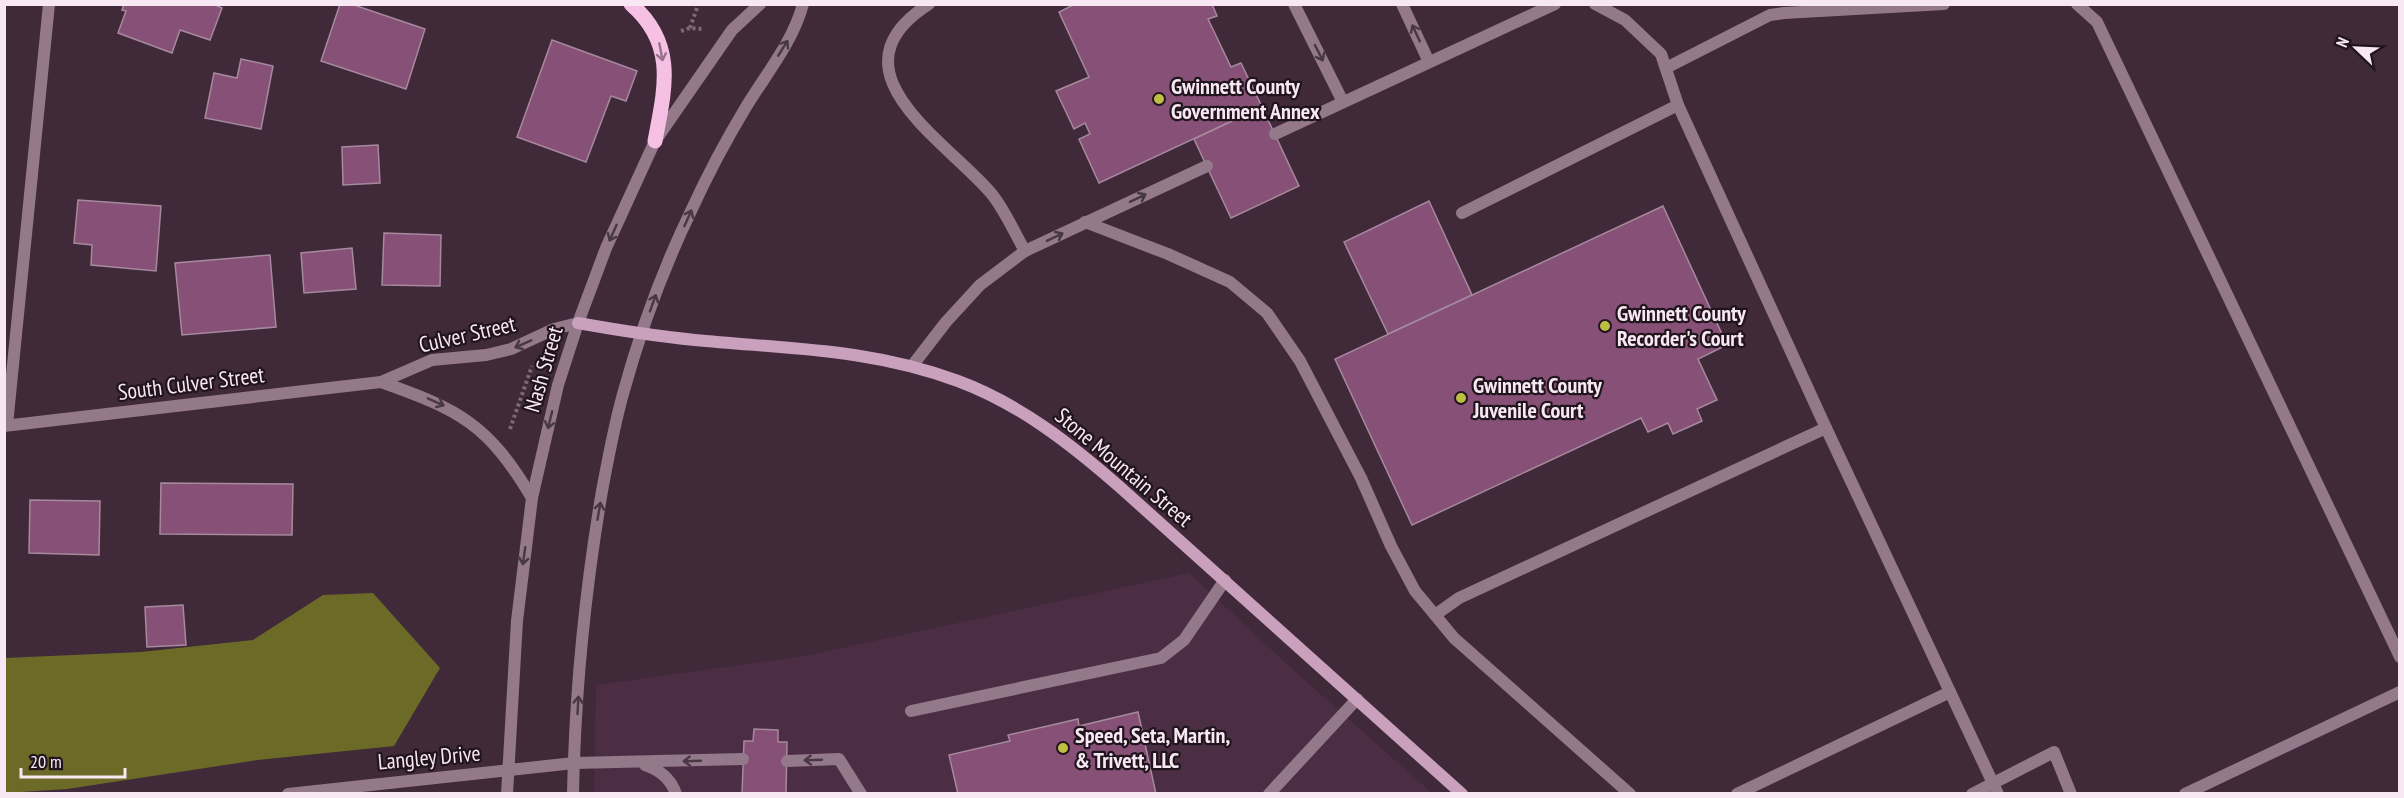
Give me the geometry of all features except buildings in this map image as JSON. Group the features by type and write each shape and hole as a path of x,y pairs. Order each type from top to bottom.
{"main road":[{"path":"631,4 641,13 659,39 664,66 663,95 655,141"},
{"name":"Stone Mountain Street","path":"578,323 642,335 842,352 912,366 960,381 1018,410 1070,444 1462,794"}],"street":[{"path":"6,425 49,4"},
{"name":"Nash Street","path":"507,794 517,621 532,498 558,385 606,248 655,141 732,30 760,4"},
{"path":"573,794 585,617 596,528 611,442 623,393 664,272 691,211 746,108 798,25 803,4"},
{"path":"929,4 914,14 898,30 888,52 888,74 897,95 913,116 991,193 1025,251"},
{"path":"1294,4 1343,102"},
{"path":"1402,4 1429,62"},
{"path":"1275,134 1555,4"},
{"path":"1595,4 1625,20 1661,54 1678,105 1826,428 1996,789"},
{"path":"1666,68 1770,15 1944,4"},
{"path":"2078,4 2097,22 2400,657"},
{"path":"1462,213 1678,105"},
{"path":"912,366 946,322 980,285 1025,251 1207,166"},
{"path":"1085,222 1168,254 1230,282 1266,313 1300,361 1361,478 1391,546 1415,591 1454,638 1630,794"},
{"name":"Culver Street","path":"381,382 432,360 486,355 511,349 554,329 578,323"},
{"path":"381,382 437,402 461,415 483,432 503,453 532,498"},
{"name":"South Culver Street","path":"6,425 381,382"},
{"path":"1435,615 1459,598 1826,428"},
{"path":"911,711 1161,658 1184,640 1225,580"},
{"path":"1737,794 1950,692"},
{"path":"2185,794 2400,692"},
{"path":"1269,794 1357,699"},
{"path":"1972,794 1996,789 2054,752 2071,794"},
{"name":"Langley Drive","path":"288,794 574,763 743,759"},
{"path":"787,761 839,759 861,794"},
{"path":"641,763 662,773 670,780 676,794"}],"path":[{"path":"690,28 697,8"},
{"path":"507,439 533,363"}],"shaded area":[{"path":"1189,573 1289,666 1432,793 594,794 596,685 805,656"},
{"path":"373,593 440,668 394,746 258,760 67,789 5,793 5,658 141,652 253,640 323,595"}],"place":[{"name":"Gwinnett County Government Annex","path":"1159,99"},
{"name":"Gwinnett County Recorder's Court","path":"1605,326"},
{"name":"Gwinnett County Juvenile Court","path":"1461,398"},
{"name":"Speed, Seta, Martin, & Trivett, LLC","path":"1063,748"}]}
